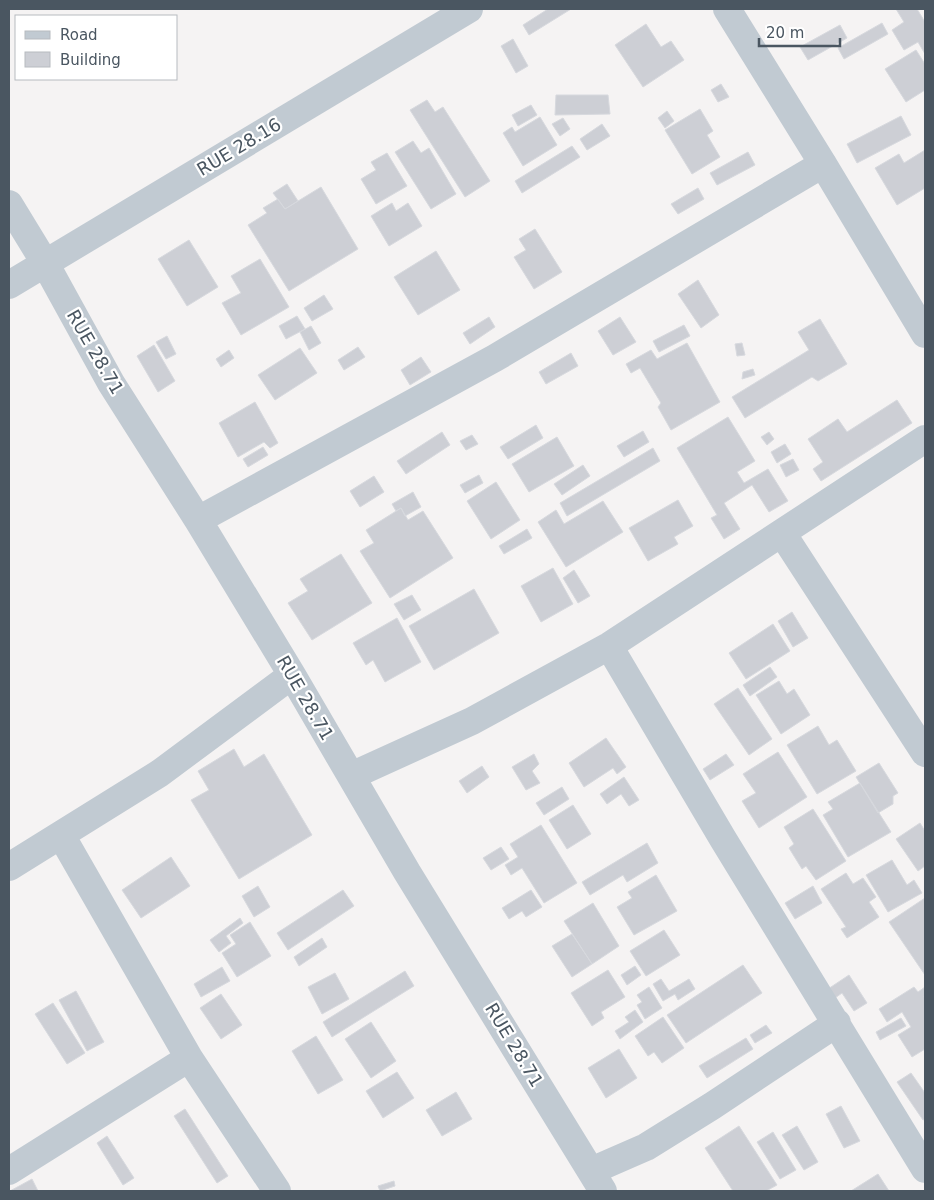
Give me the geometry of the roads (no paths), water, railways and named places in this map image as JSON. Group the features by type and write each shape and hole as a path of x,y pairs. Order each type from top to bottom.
{"street":[{"name":"RUE 28.16","path":"9,285 469,9"},
{"path":"727,9 925,334"},
{"path":"198,520 495,358 823,164"},
{"name":"RUE 28.71","path":"9,204 45,263 111,383 198,520 292,675 407,872 597,1181"},
{"path":"350,776 472,721 609,646 925,439"},
{"path":"782,533 925,753"},
{"path":"609,646 723,839 925,1169"},
{"path":"9,867 160,773 292,675"},
{"path":"61,836 190,1058 277,1191"},
{"path":"597,1181 837,1023"},
{"path":"9,1171 190,1058"}]}
